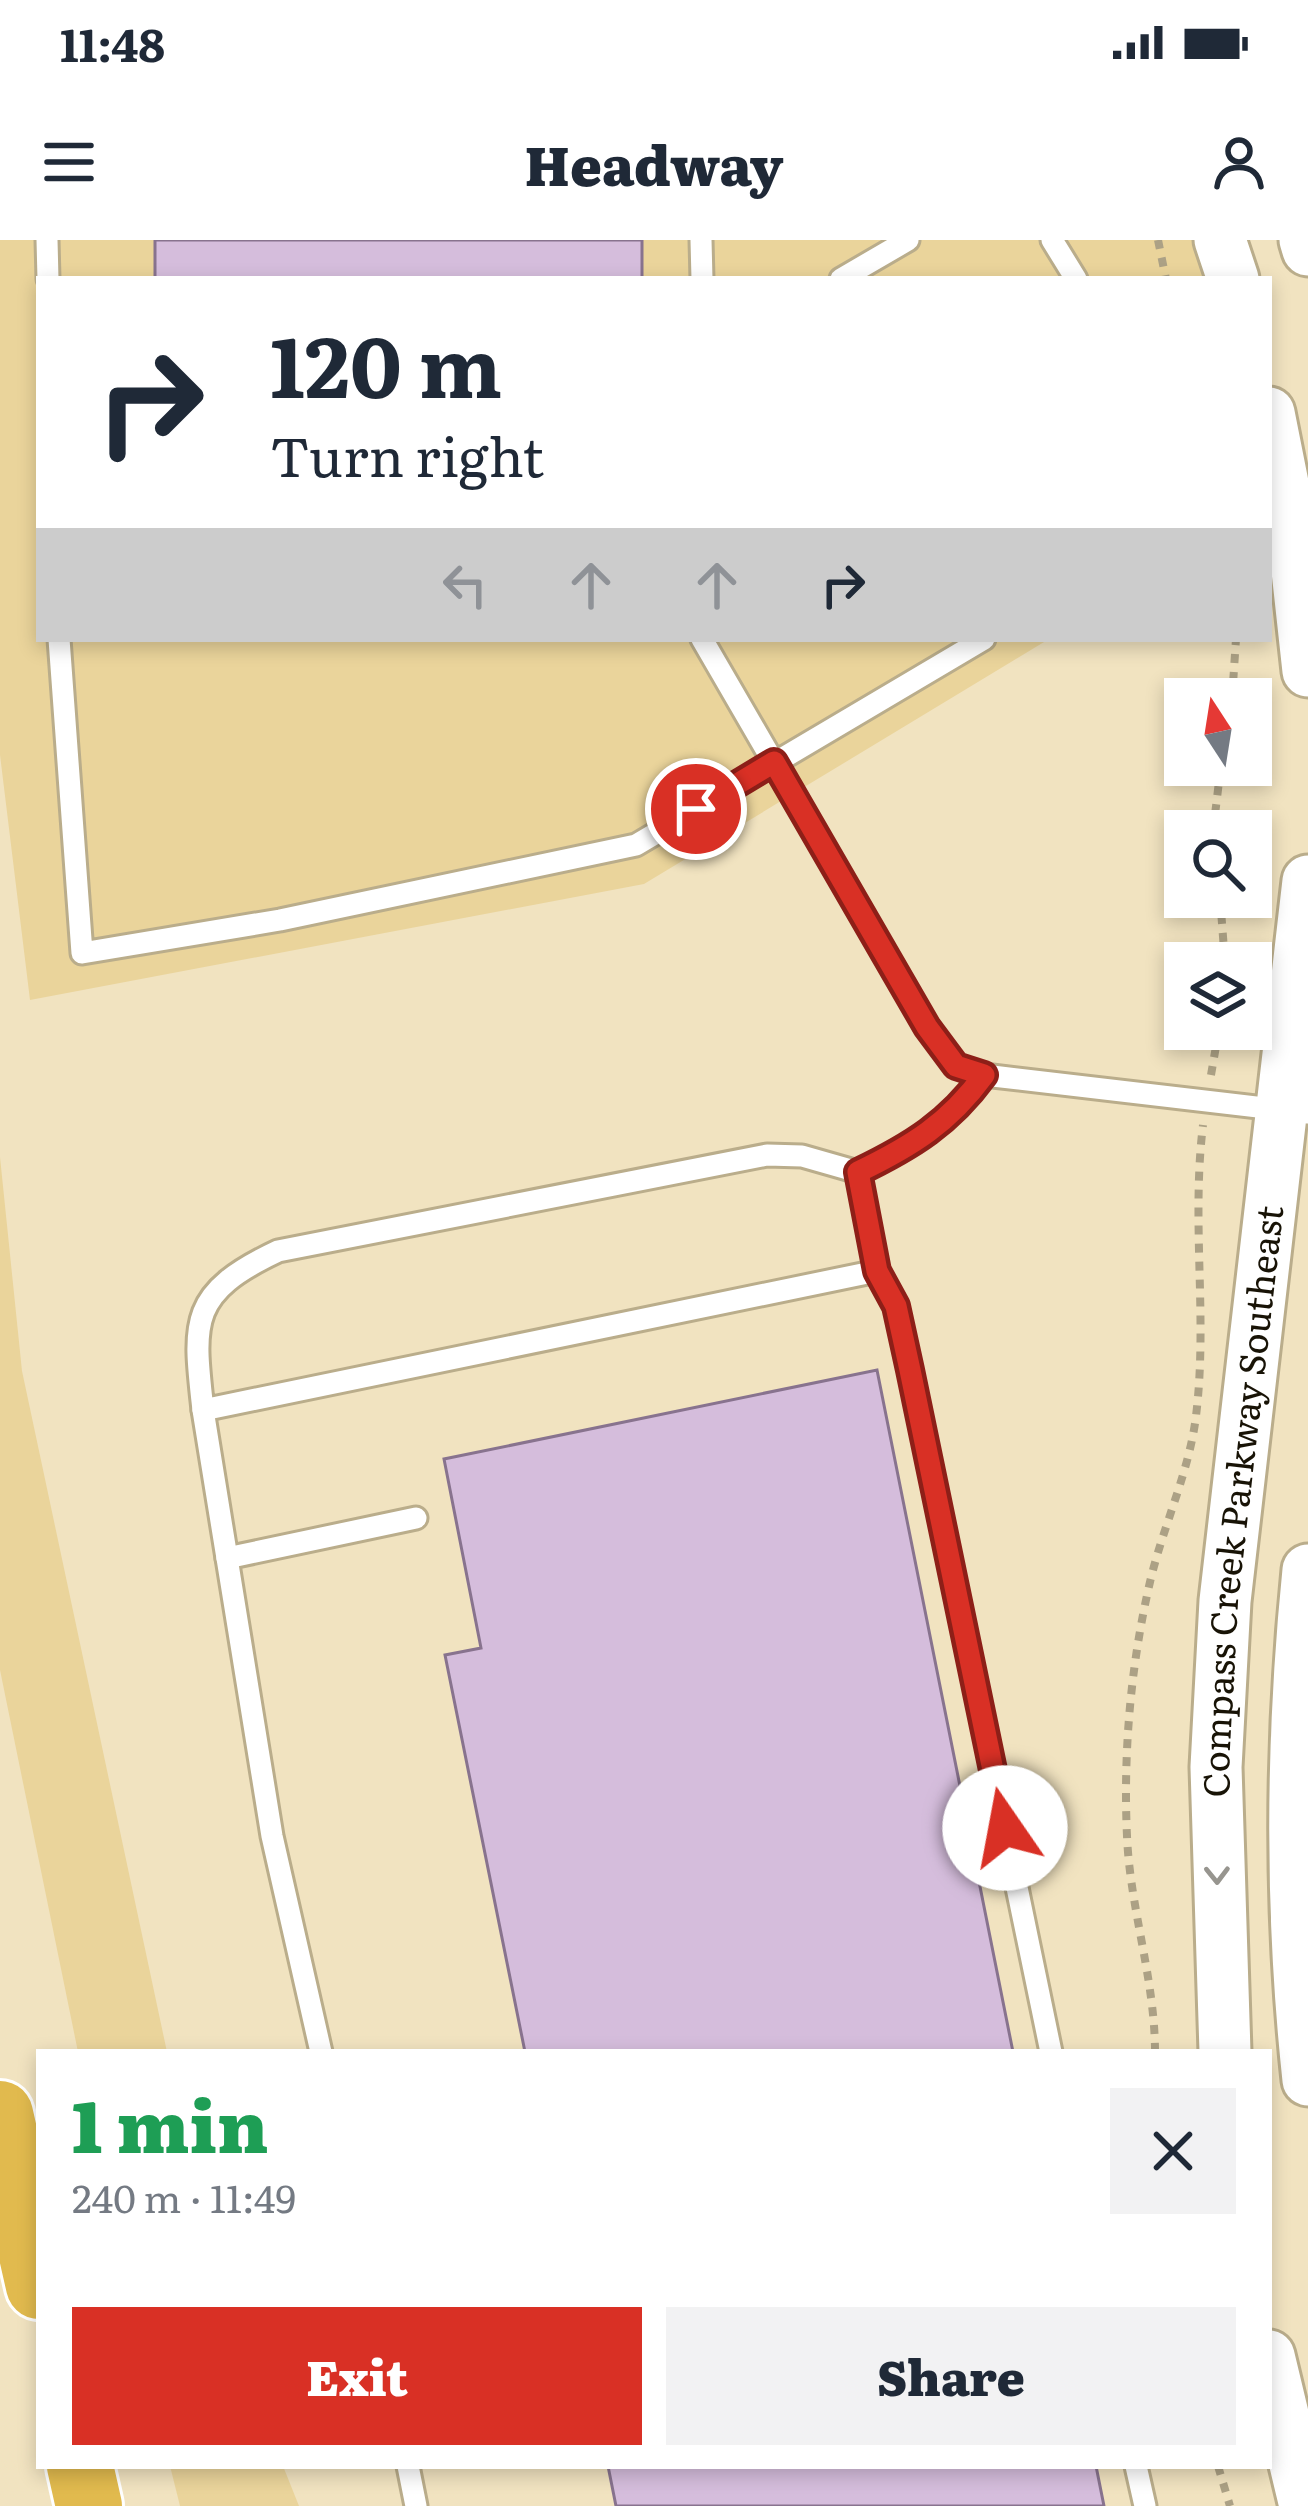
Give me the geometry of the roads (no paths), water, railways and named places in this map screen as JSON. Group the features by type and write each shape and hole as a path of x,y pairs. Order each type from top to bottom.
{"highway":[{"path":"0,2114 36,2274"},
{"path":"81,2469 89,2506"}],"street":[{"path":"1220,240 1232,276"},
{"path":"1305,240 1308,250"},
{"path":"1272,428 1293,534 1308,671"},
{"name":"Compass Creek Parkway Southeast","path":"1225,2049 1216,1767 1225,1601 1296,1113 1308,881"},
{"name":"Compass Creek Parkway Southeast","path":"1308,1570 1300,2008 1308,2080"},
{"path":"1281,2387 1305,2506"}],"lane":[{"path":"47,240 48,276"},
{"path":"701,240 702,276"},
{"path":"846,276 908,240"},
{"path":"1052,240 1074,276"},
{"path":"59,642 82,953 280,920 636,845 979,642"},
{"path":"704,642 927,1027 956,1066 984,1075 1296,1113"},
{"path":"320,2049 272,1836 203,1410 195,1335 208,1301 235,1271 278,1251 767,1155 802,1156 858,1172 924,1139 956,1113 984,1075"},
{"path":"858,1172 877,1271 896,1306 1050,2049"},
{"path":"203,1410 877,1271"},
{"path":"227,1558 416,1518"},
{"path":"409,2469 416,2506"},
{"path":"1137,2469 1145,2506"}]}
